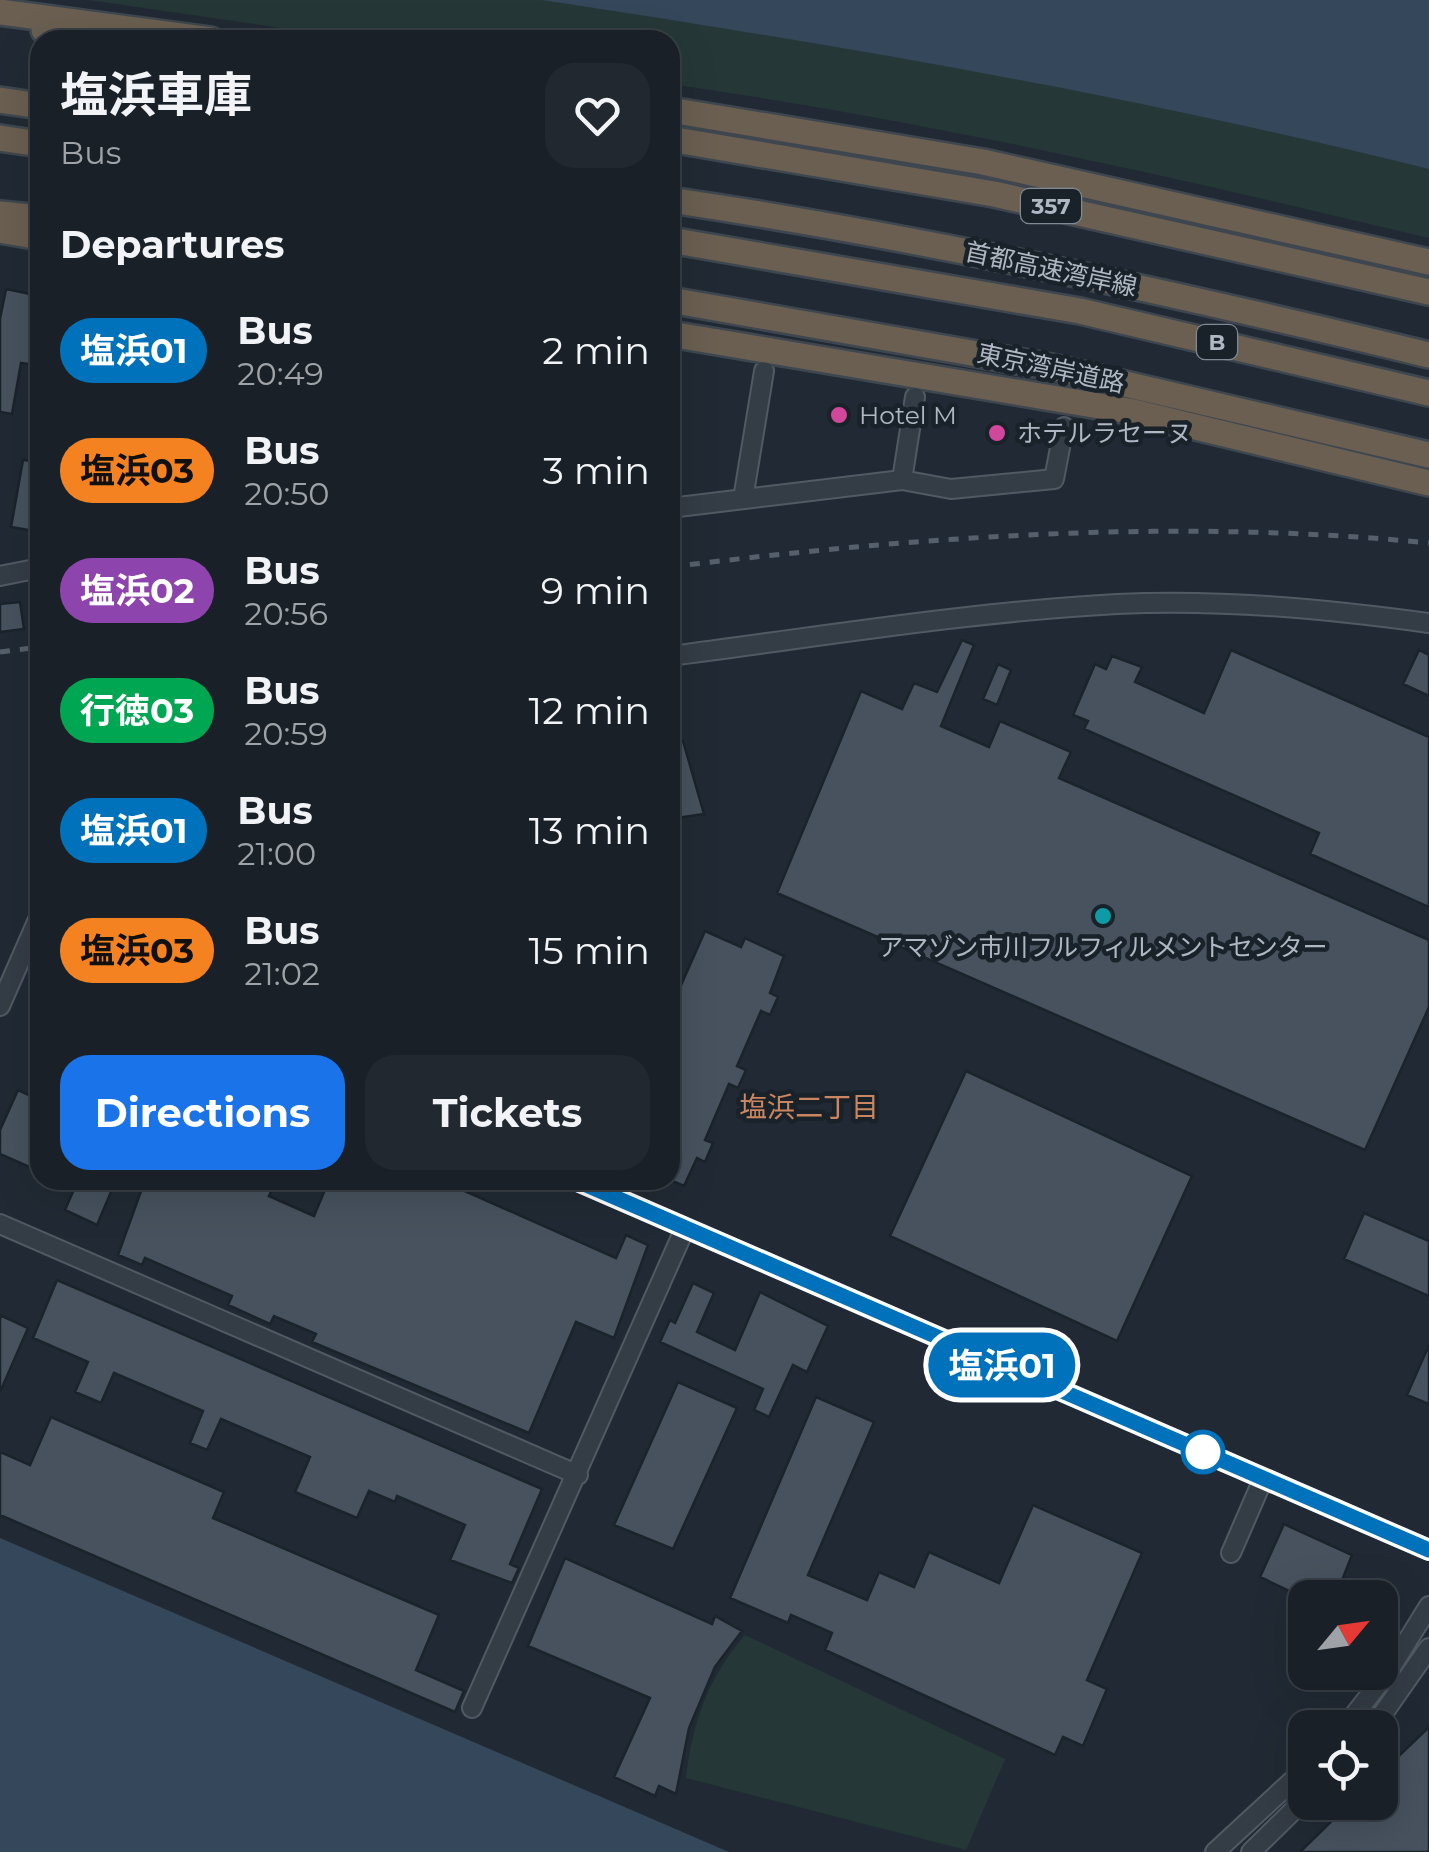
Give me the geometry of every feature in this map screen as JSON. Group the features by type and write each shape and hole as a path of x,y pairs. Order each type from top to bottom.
{"highway":[{"path":"0,12 136,30"},
{"path":"0,20 46,30"},
{"path":"0,100 30,104"},
{"name":"357","path":"680,112 983,162 1429,262"},
{"path":"0,138 30,142"},
{"name":"357","path":"680,141 994,194 1429,292"},
{"name":"首都高速湾岸線","path":"680,202 1010,260 1429,355"},
{"path":"0,214 30,217"},
{"path":"0,230 30,234"},
{"name":"首都高速湾岸線","path":"680,242 1004,296 1429,393"},
{"name":"東京湾岸道路","path":"680,302 1057,368 1417,451"},
{"name":"東京湾岸道路","path":"680,336 1129,412 1429,482"},
{"path":"1316,365 1429,406"}],"street":[{"path":"742,500 764,370"},
{"path":"902,480 915,397"},
{"path":"680,507 902,480 951,489 1054,480 1064,426"},
{"path":"0,576 30,570"},
{"path":"680,655 997,614 1118,604 1301,607 1429,623"},
{"path":"0,1006 30,951"},
{"path":"598,1190 1429,1550"},
{"path":"0,1224 578,1476"},
{"path":"472,1708 686,1228"},
{"path":"1231,1553 1264,1478"},
{"path":"1358,1710 1388,1672 1429,1606"},
{"path":"1386,1710 1429,1648"},
{"path":"1215,1852 1288,1784"},
{"path":"1252,1852 1288,1816"}],"green space":[{"path":"89,0 1429,0 1429,238 1051,152 680,85 680,30 296,30"},
{"path":"745,1635 1005,1759 966,1850 686,1778 693,1738 711,1685"}],"water":[{"path":"542,0 1429,0 1429,169 1098,95 765,35"},
{"path":"0,1538 729,1852 0,1852"}],"building":[{"path":"6,289 30,294 30,364 21,363 12,414 0,412 0,319"},
{"path":"23,460 30,461 30,530 11,527"},
{"path":"20,602 24,629 0,632 0,604"},
{"name":"アマゾン市川フルフィルメントセンター","path":"962,640 974,645 941,726 989,747 1000,721 1071,752 1059,778 1429,940 1429,1007 1365,1150 777,893 861,691 902,709 914,683 937,692"},
{"path":"1231,650 1429,737 1429,907 1310,854 1319,833 1084,729 1088,721 1073,715 1095,664 1106,669 1112,656 1142,667 1135,682 1204,713"},
{"path":"1419,650 1429,655 1429,696 1403,684"},
{"path":"998,664 1011,670 997,705 983,699"},
{"path":"683,741 704,814 680,818"},
{"path":"705,931 741,947 745,938 784,956 770,993 778,997 770,1015 761,1011 737,1066 746,1070 738,1088 729,1084 705,1140 713,1143 705,1162 697,1158 684,1186 680,1184 680,987"},
{"path":"966,1071 1192,1176 1117,1341 890,1236"},
{"path":"18,1090 30,1095 30,1167 0,1154 0,1130"},
{"path":"74,1190 112,1190 97,1225 65,1210"},
{"path":"141,1190 272,1190 269,1196 314,1216 325,1190 463,1190 616,1258 626,1235 648,1245 614,1338 576,1322 529,1433 312,1342 316,1334 274,1316 270,1324 228,1305 232,1296 145,1258 142,1265 118,1255"},
{"path":"1364,1213 1429,1241 1429,1296 1344,1259"},
{"path":"57,1280 542,1489 510,1564 519,1568 512,1583 450,1560 465,1525 397,1496 395,1502 369,1491 357,1518 295,1492 310,1457 221,1419 207,1450 190,1443 203,1411 114,1373 101,1403 75,1392 88,1362 33,1338"},
{"path":"693,1283 714,1293 697,1332 735,1350 760,1292 828,1326 807,1372 793,1365 769,1417 754,1410 763,1389 660,1342 670,1320 675,1323"},
{"path":"0,1315 28,1328 0,1392"},
{"path":"1429,1345 1429,1404 1407,1395"},
{"path":"678,1382 737,1408 673,1549 614,1525"},
{"path":"816,1397 874,1422 808,1575 867,1600 879,1572 914,1587 929,1552 999,1583 1033,1505 1142,1553 1087,1680 1107,1689 1083,1746 1063,1737 1055,1755 825,1650 832,1633 791,1615 788,1623 730,1598"},
{"path":"51,1417 224,1492 213,1518 439,1615 416,1670 464,1691 455,1712 0,1515 0,1452 30,1465"},
{"path":"1284,1524 1352,1555 1342,1580 1288,1580 1288,1590 1260,1577"},
{"path":"565,1558 712,1624 715,1616 742,1631 715,1667 689,1728 676,1794 659,1786 655,1796 614,1777 650,1698 528,1646"},
{"path":"1429,1727 1429,1852 1300,1852 1333,1820 1398,1820 1398,1757"}],"railway":[{"path":"680,566 954,539 1144,531 1429,543"},
{"path":"0,652 30,648"}],"bus line":[{"name":"塩浜01","path":"598,1190 1429,1550"}],"place":[{"name":"Hotel M","path":"839,415"},
{"name":"ホテルラセーヌ","path":"997,433"},
{"name":"アマゾン市川フルフィルメントセンター","path":"1103,916"}],"district":[{"name":"塩浜二丁目","path":"809,1107"}]}
